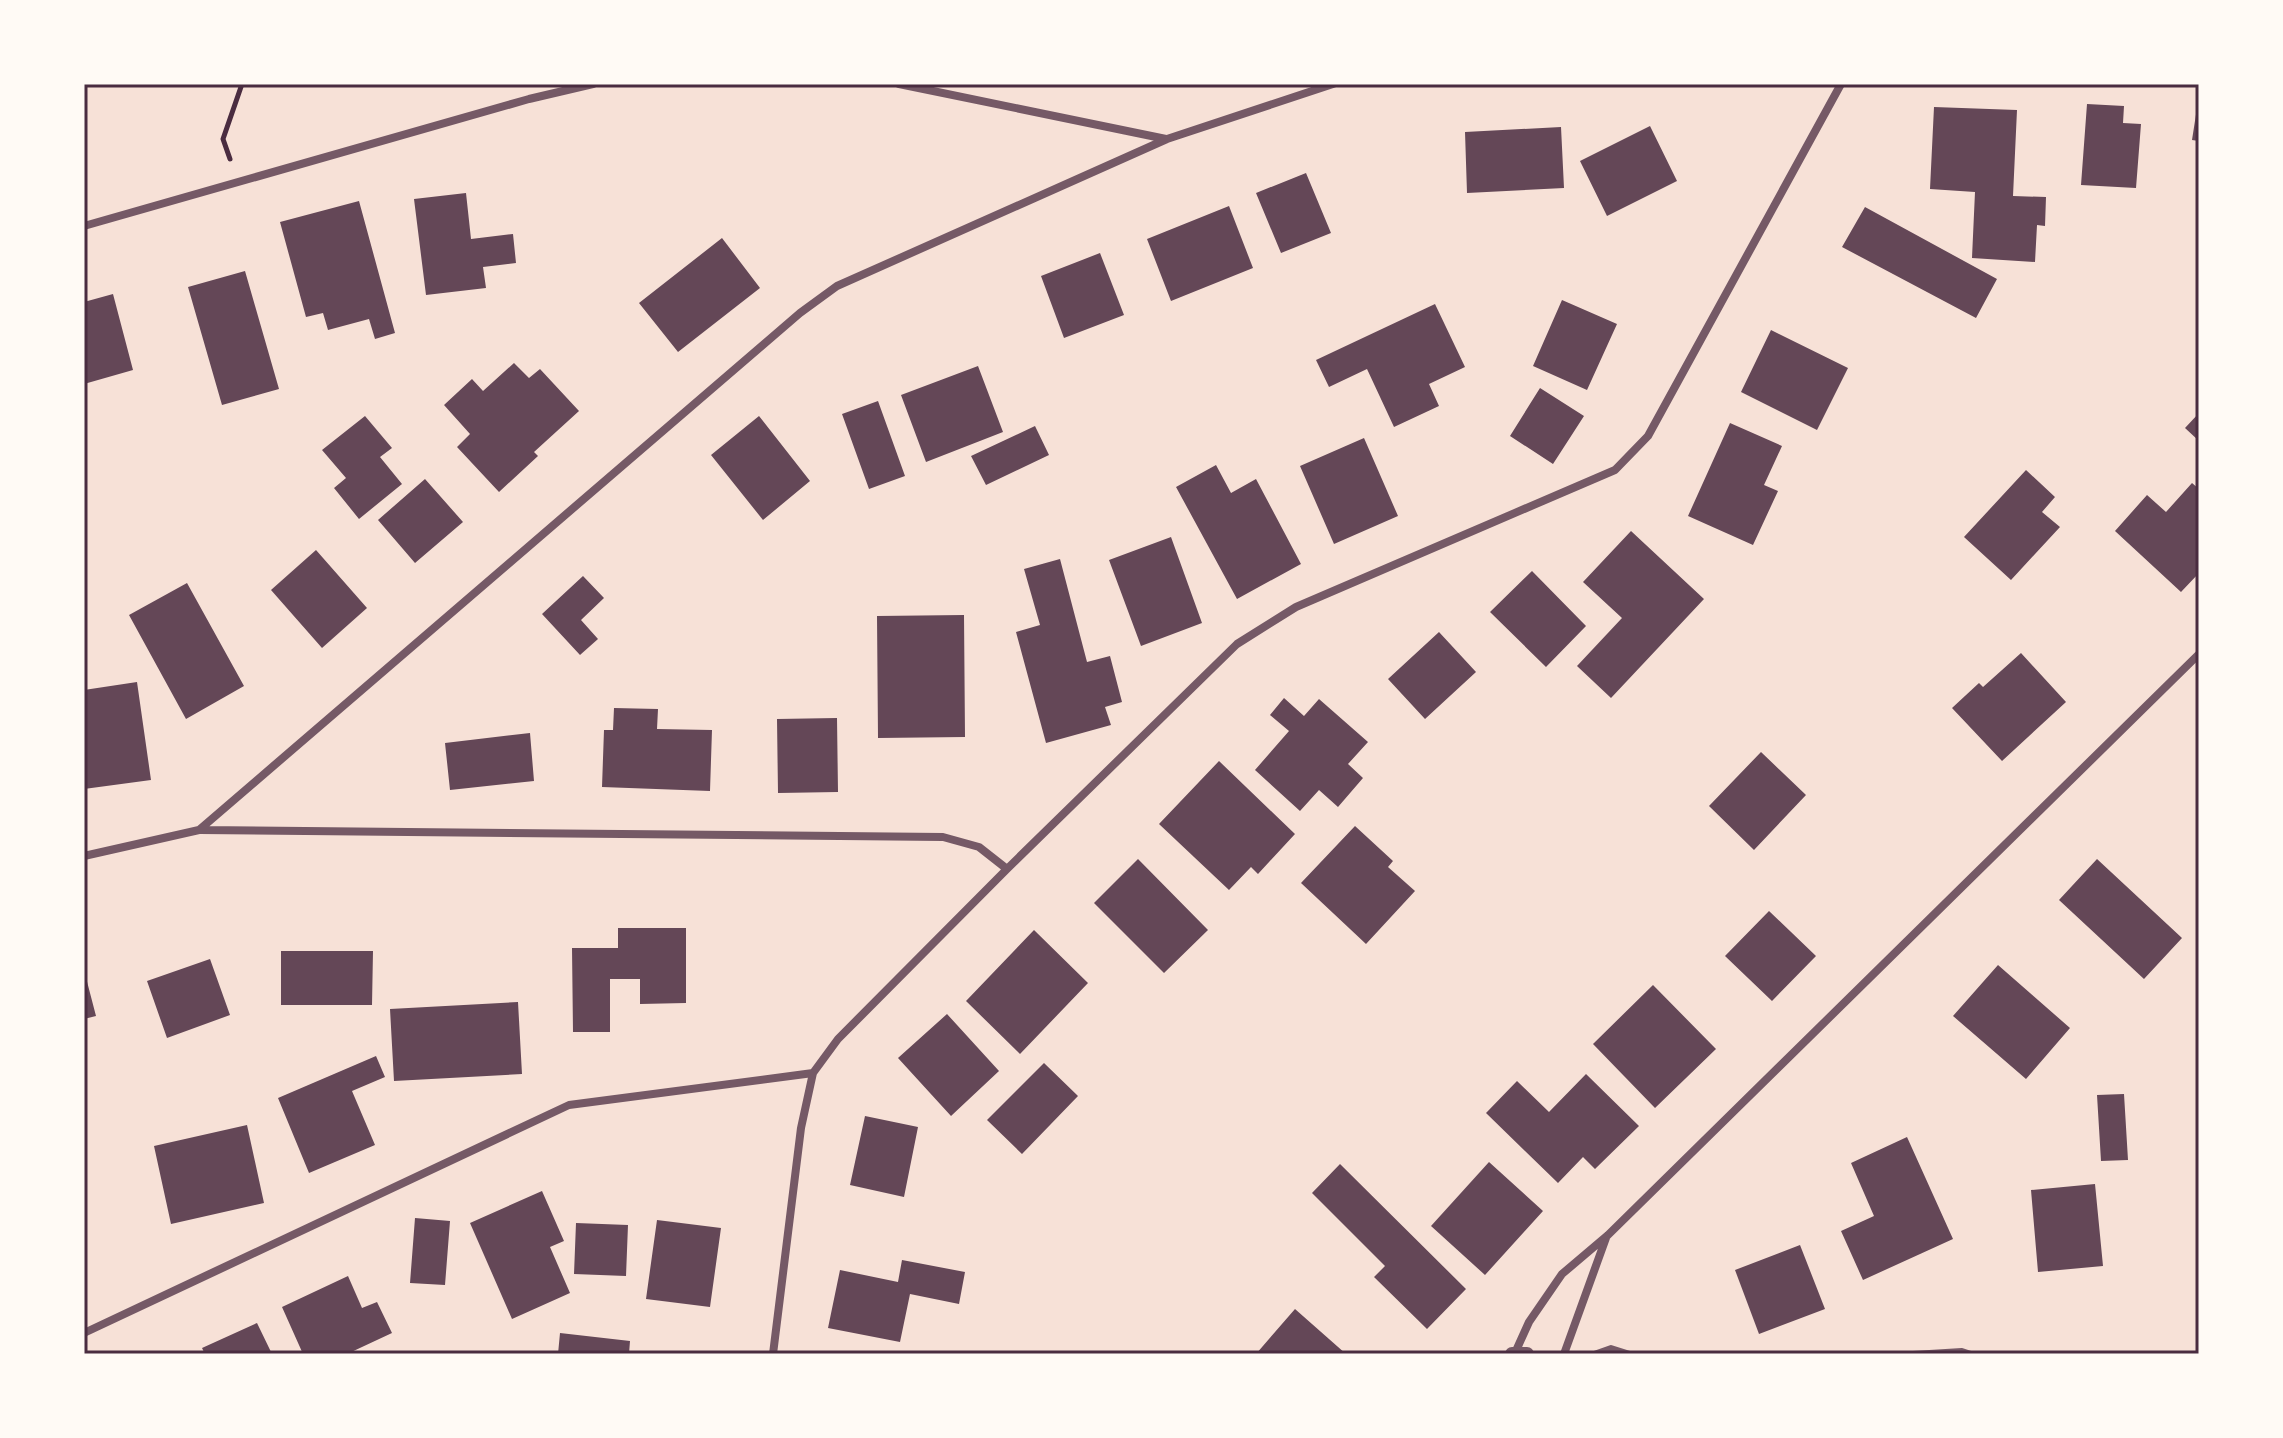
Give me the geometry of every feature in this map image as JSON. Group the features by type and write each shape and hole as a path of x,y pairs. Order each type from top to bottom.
{"street":[{"path":"84,226 529,99 593,84"},
{"path":"899,84 1167,139"},
{"path":"199,830 776,334 837,286 1167,139 1333,84"},
{"path":"773,1354 801,1128 813,1073 838,1039 1237,644 1296,607 1615,470 1648,436 1841,84"},
{"path":"1518,1354 1529,1322 1562,1274 1608,1235 2199,654"},
{"path":"84,856 199,830 943,837 979,847 1007,869"},
{"path":"84,1333 569,1105 813,1073"},
{"path":"1564,1354 1608,1235"}],"lane":[{"path":"1594,1354 1611,1348 1630,1354"},
{"path":"1913,1354 1962,1351 1971,1354"}],"path":[{"path":"223,139 242,84"}],"building":[{"path":"2087,104 2124,106 2123,123 2141,124 2136,188 2081,185"},
{"path":"1934,107 2017,110 2013,196 2046,197 2045,226 2037,225 2035,262 1972,258 1975,192 1930,189"},
{"path":"2199,108 2199,141 2192,140"},
{"path":"1650,126 1677,181 1607,216 1580,161"},
{"path":"1561,127 1564,188 1467,193 1465,132"},
{"path":"1306,173 1331,233 1281,253 1256,193"},
{"path":"466,193 471,239 513,234 516,263 483,267 486,288 426,295 414,199"},
{"path":"359,201 395,333 375,339 369,319 328,330 323,313 306,317 280,222"},
{"path":"1229,206 1253,268 1171,301 1147,239"},
{"path":"1865,207 1997,279 1976,318 1842,247"},
{"path":"722,238 760,288 678,352 639,303"},
{"path":"1100,253 1124,315 1064,338 1041,276"},
{"path":"245,271 279,389 222,405 188,287"},
{"path":"113,294 133,370 84,384 84,302"},
{"path":"1562,300 1617,324 1587,390 1533,366"},
{"path":"1435,304 1465,367 1429,384 1439,406 1394,427 1367,369 1329,387 1316,360"},
{"path":"1771,330 1848,368 1817,430 1741,392"},
{"path":"514,363 529,378 540,369 579,411 534,452 538,456 499,492 457,447 470,434 444,405 472,379 483,391"},
{"path":"978,366 1003,432 926,462 901,395"},
{"path":"1540,388 1584,416 1553,464 1510,436"},
{"path":"878,401 905,476 869,489 842,414"},
{"path":"2199,413 2199,441 2185,428"},
{"path":"365,416 392,448 380,457 402,484 359,519 334,488 346,478 322,450"},
{"path":"759,416 810,481 763,520 711,455"},
{"path":"1730,423 1782,446 1764,485 1778,491 1753,545 1688,516"},
{"path":"1035,426 1049,455 986,485 971,456"},
{"path":"1364,438 1398,516 1334,544 1300,466"},
{"path":"1216,465 1231,493 1256,479 1301,564 1237,599 1176,487"},
{"path":"2026,470 2055,497 2042,512 2060,527 2011,580 1964,537"},
{"path":"425,479 463,522 415,563 378,520"},
{"path":"2192,483 2199,489 2199,573 2181,592 2115,531 2147,495 2166,512"},
{"path":"1631,531 1704,599 1611,698 1577,666 1622,618 1583,582"},
{"path":"1171,537 1202,623 1141,646 1109,560"},
{"path":"316,550 367,608 322,648 271,590"},
{"path":"1060,559 1087,662 1110,656 1122,702 1105,707 1111,725 1046,743 1016,632 1040,625 1024,569"},
{"path":"1532,571 1586,626 1546,667 1490,612"},
{"path":"583,576 604,598 581,620 598,639 580,655 542,614"},
{"path":"187,583 244,686 186,719 129,615"},
{"path":"964,615 965,737 878,738 877,616"},
{"path":"1439,632 1476,672 1425,719 1388,679"},
{"path":"2021,653 2066,702 2002,761 1952,708 1979,683 1983,687"},
{"path":"137,682 151,780 84,789 84,690"},
{"path":"1284,698 1304,716 1319,699 1368,742 1348,764 1363,778 1338,807 1319,790 1300,811 1255,770 1289,731 1270,715"},
{"path":"614,708 658,709 657,729 712,730 710,791 602,787 604,730 613,730"},
{"path":"837,718 838,792 778,793 777,719"},
{"path":"530,733 534,781 450,790 445,743"},
{"path":"1761,752 1806,795 1754,850 1709,806"},
{"path":"1219,761 1295,834 1258,874 1251,867 1229,890 1159,824"},
{"path":"1355,826 1393,861 1388,867 1415,891 1366,944 1301,883"},
{"path":"1138,859 1208,930 1164,973 1094,903"},
{"path":"2097,859 2182,938 2144,979 2059,900"},
{"path":"1769,911 1816,956 1772,1001 1725,956"},
{"path":"618,928 686,928 686,1003 640,1004 640,979 610,979 610,1032 573,1032 572,948 618,948"},
{"path":"1034,930 1088,983 1020,1054 966,1001"},
{"path":"281,951 373,951 372,1005 281,1005"},
{"path":"210,959 230,1015 167,1038 147,981"},
{"path":"1998,965 2070,1028 2026,1079 1953,1016"},
{"path":"84,970 96,1016 84,1019"},
{"path":"1653,985 1716,1049 1655,1108 1593,1044"},
{"path":"518,1002 522,1074 394,1081 390,1009"},
{"path":"947,1014 999,1071 951,1116 898,1058"},
{"path":"376,1056 385,1077 352,1091 375,1145 309,1173 278,1098"},
{"path":"1044,1063 1078,1096 1022,1154 987,1120"},
{"path":"1586,1074 1639,1126 1595,1169 1583,1157 1558,1183 1486,1113 1517,1081 1549,1112"},
{"path":"2124,1094 2128,1160 2101,1161 2097,1095"},
{"path":"865,1116 918,1127 904,1197 850,1185"},
{"path":"247,1125 264,1203 171,1224 154,1146"},
{"path":"1907,1137 1953,1239 1863,1280 1841,1231 1874,1216 1851,1163"},
{"path":"1489,1162 1543,1211 1485,1275 1431,1226"},
{"path":"1340,1164 1466,1289 1427,1329 1374,1277 1385,1266 1312,1193"},
{"path":"2095,1184 2103,1266 2038,1272 2031,1190"},
{"path":"542,1191 564,1241 550,1247 570,1293 512,1319 470,1223"},
{"path":"415,1218 450,1221 445,1285 410,1283"},
{"path":"657,1220 721,1228 710,1307 646,1299"},
{"path":"576,1223 628,1225 626,1276 574,1274"},
{"path":"1800,1245 1825,1309 1759,1334 1735,1270"},
{"path":"902,1260 965,1272 959,1304 910,1294 900,1342 828,1328 840,1270 898,1282"},
{"path":"348,1276 362,1308 377,1302 392,1333 347,1354 303,1354 282,1307"},
{"path":"1295,1309 1346,1354 1256,1354"},
{"path":"257,1323 272,1354 205,1354 202,1348"},
{"path":"560,1333 630,1341 629,1354 558,1354"}]}
